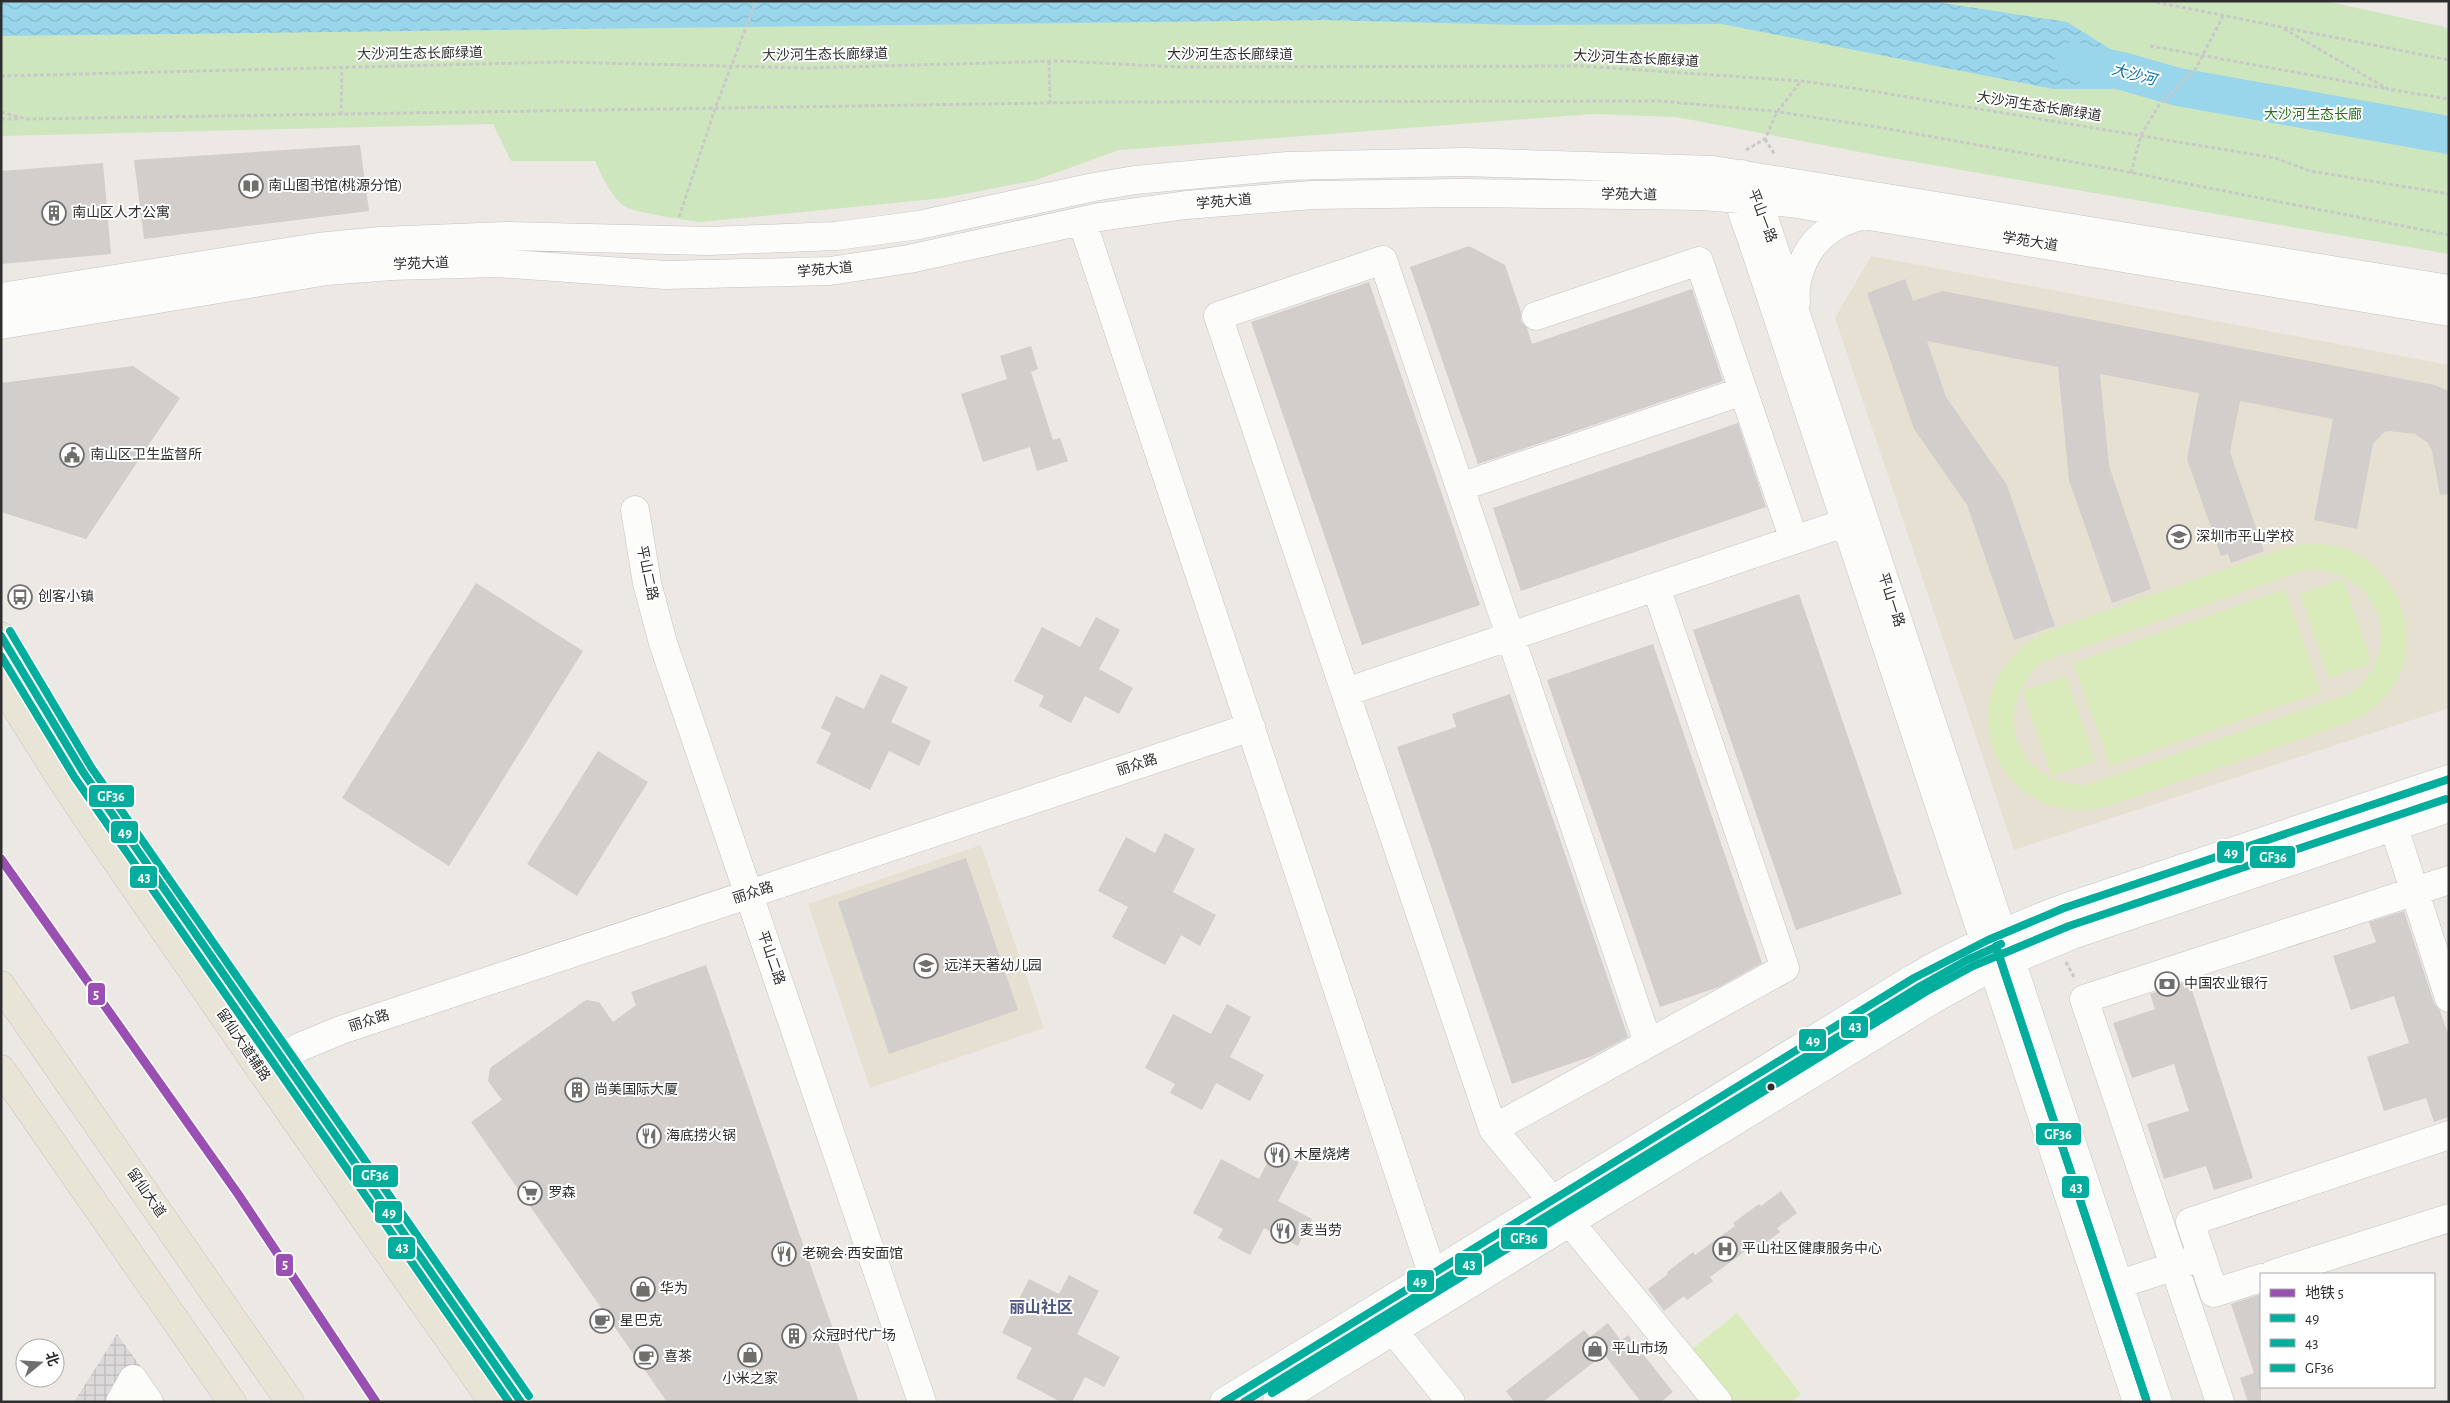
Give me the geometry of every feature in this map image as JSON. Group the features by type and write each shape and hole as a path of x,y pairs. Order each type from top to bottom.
{"main road":[{"name":"留仙大道辅路","path":"1,636 83,772 271,1064 493,1402"},
{"name":"留仙大道辅路","path":"1,682 32,735 74,799 521,1402"},
{"name":"留仙大道","path":"1,985 290,1402"},
{"path":"1,1069 232,1402"}],"street":[{"name":"学苑大道","path":"1,297 318,247 380,240 506,236 652,242 746,241 878,232 961,217 1094,187 1135,180 1287,166 1464,162 1675,167 1746,190 1863,215 2449,312"},
{"name":"学苑大道","path":"1,325 327,272 392,266 497,263 666,275 830,271 909,259 1082,221 1186,206 1312,195 1746,190 2449,289"},
{"name":"平山一路","path":"1746,190 1797,317 1855,520"},
{"name":"平山一路","path":"1746,190 2110,1288 2158,1402"},
{"path":"1797,317 1796,281 1811,249 1822,235 1834,227 1863,215"},
{"path":"1082,221 1432,1273"},
{"path":"1648,1043 1383,260 1218,316 1494,1129 1718,1402"},
{"path":"1536,316 1699,261 1794,540"},
{"path":"1460,487 1743,390"},
{"name":"平山二路","path":"635,510 647,583 663,642 922,1402"},
{"path":"1346,692 1855,520"},
{"path":"1494,1129 1785,968 1656,587"},
{"name":"丽众路","path":"271,1064 320,1038 341,1030 1251,727"},
{"path":"1224,1402 1914,978 1993,937 2064,908 2449,779"},
{"path":"2385,800 2449,998"},
{"path":"1277,1402 1932,1000 2002,964 2072,935 2449,808"},
{"path":"2220,1402 2084,999 2449,880"},
{"path":"2260,1278 2214,1293 2190,1222 2449,1135"},
{"path":"2276,1273 2449,1218"},
{"path":"2110,1288 2202,1257"},
{"name":"平山一路","path":"2110,1288 2137,1402"},
{"path":"1393,1330 1451,1402"},
{"path":"120,1402 133,1379 149,1402"}],"path":[{"path":"678,219 715,109 756,1"},
{"path":"2150,1 2449,60"},
{"path":"2131,173 2141,135 2159,105 2195,70 2223,16"},
{"path":"2281,27 2388,89"},
{"path":"2150,46 2449,99"},
{"path":"1050,61 1050,103"},
{"name":"大沙河生态长廊绿道","path":"1,76 560,62 807,68 1050,61 1178,67 1574,66 1800,81 2275,158 2310,171 2449,194"},
{"path":"341,115 342,67"},
{"path":"1765,139 1777,112 1800,81"},
{"path":"1,119 1050,103 1659,101 1777,112 1872,126 2131,173 2449,235"},
{"path":"1,112 26,119"}],"shaded area":[{"name":"深圳市平山学校","path":"1871,256 2449,365 2449,708 2014,850 1835,318"},
{"name":"远洋天著幼儿园","path":"981,845 1044,1028 870,1088 808,904"},
{"path":"117,1334 166,1402 74,1402"}],"green space":[{"name":"大沙河生态长廊","path":"1,1 2325,1 2449,28 2449,254 1886,157 1676,117 1592,114 1119,150 1036,180 944,198 700,222 649,214 624,206 611,192 595,161 511,161 493,124 1,136"},
{"path":"2315,544 2331,545 2346,549 2367,560 2384,576 2396,596 2404,617 2407,640 2404,663 2395,684 2379,703 2347,723 2109,806 2068,809 2034,798 2009,777 1993,749 1988,717 1995,685 2014,655 2048,631 2286,548","holes":["2308,569 2333,573 2353,582 2368,597 2378,614 2381,634 2378,655 2368,675 2351,693 2087,785 2062,782 2042,773 2027,758 2017,741 2014,721 2017,700 2027,680 2044,661"]},
{"path":"2343,579 2372,663 2329,678 2300,594"},
{"path":"2285,589 2321,692 2110,766 2073,663"},
{"path":"2066,676 2095,761 2052,776 2022,691"},
{"path":"1737,1313 1801,1394 1791,1402 1732,1402 1691,1350"}],"water":[{"path":"1,1 1930,1 2067,22 2125,58 2123,83 2112,89 2053,89 1722,24 1521,25 1322,20 1,36"}],"building":[{"name":"南山图书馆(桃源分馆)","path":"360,145 369,211 144,239 134,160"},
{"name":"南山区人才公寓","path":"103,163 111,254 1,264 1,171"},
{"path":"1469,246 1505,265 1521,312 1521,321 1527,328 1532,344 1692,289 1723,381 1478,464 1410,267"},
{"path":"1905,279 1913,301 1942,291 2435,385 2449,391 2449,494 2440,495 2432,451 2428,443 2415,434 2389,431 2383,433 2373,444 2357,529 2314,520 2333,419 2240,401 2230,452 2264,551 2231,563 2228,554 2221,556 2187,459 2199,393 2100,374 2109,466 2151,589 2112,603 2069,480 2058,367 1927,341 1946,397 2007,485 2055,626 2014,640 1967,505 1914,429 1867,293"},
{"path":"1369,282 1480,605 1362,645 1251,322"},
{"path":"1031,346 1038,369 1031,372 1053,440 1060,438 1068,461 1037,471 1030,447 983,462 961,394 1007,379 1000,356"},
{"name":"南山区卫生监督所","path":"133,366 180,398 86,539 1,512 1,383"},
{"path":"1738,423 1766,507 1521,591 1493,508"},
{"path":"476,583 583,651 449,866 342,798"},
{"path":"1799,594 1902,894 1796,930 1693,630"},
{"path":"1096,617 1120,630 1099,669 1133,688 1119,714 1085,696 1071,723 1039,706 1044,696 1014,681 1042,627 1080,647"},
{"path":"1653,644 1762,963 1719,987 1660,1007 1547,680"},
{"path":"881,674 908,687 891,722 931,741 919,766 889,751 870,790 816,763 831,733 821,728 836,696 864,709"},
{"path":"1510,694 1628,1037 1592,1056 1512,1084 1397,747 1456,727 1452,714"},
{"path":"598,751 648,782 577,896 527,864"},
{"path":"1165,833 1195,849 1173,892 1216,915 1200,946 1181,935 1165,965 1112,937 1128,907 1098,891 1126,837 1155,853"},
{"name":"远洋天著幼儿园","path":"966,858 1018,1010 889,1054 838,902"},
{"path":"2404,911 2434,1003 2440,1011 2449,1036 2449,1117 2434,1122 2426,1098 2384,1111 2367,1057 2409,1043 2394,996 2351,1010 2333,956 2376,942 2369,922"},
{"path":"706,965 859,1402 667,1402 471,1122 502,1100 488,1081 490,1068 586,1000 599,1002 613,1022 636,1005 631,992"},
{"path":"2189,981 2253,1178 2214,1190 2206,1166 2164,1179 2147,1124 2189,1111 2174,1064 2132,1078 2113,1023 2155,1009 2150,994"},
{"path":"1227,1004 1251,1017 1230,1057 1264,1075 1250,1101 1216,1083 1202,1110 1170,1093 1175,1084 1145,1068 1173,1014 1211,1034"},
{"path":"1274,1149 1299,1162 1278,1201 1312,1219 1298,1246 1264,1228 1250,1255 1218,1238 1223,1229 1193,1213 1221,1159 1259,1179"},
{"name":"平山社区健康服务中心","path":"1781,1191 1797,1213 1777,1228 1780,1232 1754,1251 1751,1247 1710,1277 1713,1281 1687,1300 1684,1296 1664,1311 1648,1289 1693,1252 1695,1255 1735,1226 1733,1223"},
{"path":"1069,1275 1099,1291 1077,1334 1120,1357 1104,1387 1085,1377 1072,1402 1061,1402 1016,1378 1032,1348 1002,1333 1029,1279 1059,1294"},
{"path":"2260,1294 2261,1402 2248,1402 2240,1378 2254,1373 2231,1304"},
{"path":"1608,1323 1621,1341 1628,1335 1673,1392 1661,1402 1641,1402 1604,1354 1543,1402 1514,1402 1506,1391 1584,1330 1590,1337"}],"waterway":[{"name":"大沙河","path":"2074,61 2122,71 2178,87 2449,135"}],"metro line":[{"name":"5","path":"1,859 238,1194 376,1402"}],"transit line":[{"name":"GF36","path":"10,631 91,767 529,1396"},
{"name":"49","path":"1,636 83,772 521,1402"},
{"name":"43","path":"1,656 75,778 509,1402"},
{"name":"49","path":"1224,1402 1914,978 1988,940 2064,908 2449,779"},
{"name":"GF36","path":"1272,1393 1927,991 1973,966 2069,926 2446,799"},
{"name":"GF36","path":"2001,944 1996,946 2146,1399"},
{"name":"43","path":"1244,1402 1919,987 1967,960 1996,947 2147,1402"}],"place":[{"name":"南山图书馆(桃源分馆)","path":"251,186"},
{"name":"南山区人才公寓","path":"54,213"},
{"name":"南山区卫生监督所","path":"72,455"},
{"name":"深圳市平山学校","path":"2179,537"},
{"name":"创客小镇","path":"20,597"},
{"name":"远洋天著幼儿园","path":"926,966"},
{"name":"中国农业银行","path":"2167,984"},
{"name":"尚美国际大厦","path":"577,1090"},
{"name":"海底捞火锅","path":"649,1136"},
{"name":"木屋烧烤","path":"1277,1155"},
{"name":"罗森","path":"530,1193"},
{"name":"麦当劳","path":"1283,1231"},
{"name":"平山社区健康服务中心","path":"1725,1249"},
{"name":"老碗会·西安面馆","path":"784,1254"},
{"name":"华为","path":"643,1289"},
{"name":"星巴克","path":"602,1321"},
{"name":"众冠时代广场","path":"794,1336"},
{"name":"平山市场","path":"1595,1349"},
{"name":"小米之家","path":"750,1355"},
{"name":"喜茶","path":"646,1357"}],"district":[{"name":"丽山社区","path":"1041,1308"}]}
